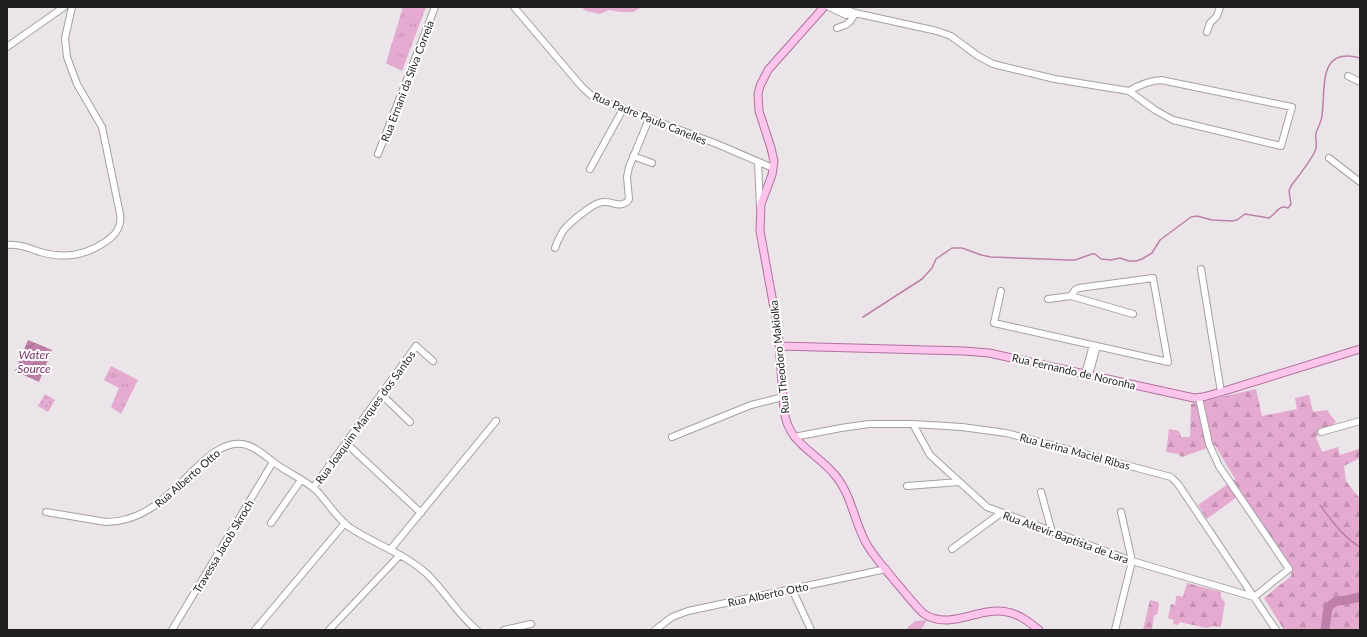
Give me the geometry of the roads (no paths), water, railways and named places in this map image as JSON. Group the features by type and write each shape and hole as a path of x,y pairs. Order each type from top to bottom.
{"main road":[{"name":"Rua Theodoro Makiolka","path":"824,7 768,70 760,86 758,94 759,111 773,154 773,168 760,212 760,237 775,311 780,346 786,422 794,437 832,472 840,482 866,543 919,609 930,618 942,621 992,612 1006,612 1020,617 1039,630"},
{"name":"Rua Fernando de Noronha","path":"780,346 977,352 1001,355 1087,375 1199,398 1360,349"}],"street":[{"path":"7,46 64,7"},
{"path":"7,245 20,245 53,255 77,255 95,248 110,238 119,229 121,224 104,134 99,120 77,84 67,57 65,38 72,7"},
{"name":"Rua Ernani da Silva Correia","path":"378,154 435,7"},
{"name":"Rua Padre Paulo Canelles","path":"514,7 582,87 598,99 717,144 773,168"},
{"path":"829,7 846,16 855,13"},
{"path":"841,7 855,13 944,33 958,41 978,56 993,64 1045,77 1129,91 1155,110 1173,120 1281,146 1292,107 1161,80 1145,83 1129,91"},
{"path":"1207,32 1210,23 1217,16 1220,7"},
{"path":"837,28 850,22 855,13"},
{"path":"1348,76 1360,82"},
{"path":"590,169 623,109"},
{"path":"555,248 567,227 594,206 603,202 621,205 627,202 629,199 628,172 649,118"},
{"path":"633,156 652,163"},
{"path":"1329,158 1360,182"},
{"path":"758,162 760,212"},
{"path":"1201,269 1221,392"},
{"path":"1001,291 994,324 1168,362 1153,278 1079,288 1075,290 1071,296"},
{"path":"1048,299 1071,296 1133,314"},
{"name":"Rua Joaquim Marques dos Santos","path":"313,488 416,346 433,361"},
{"path":"1087,375 1095,346"},
{"path":"381,394 410,422"},
{"path":"672,437 751,405 783,398"},
{"path":"1199,398 1210,444 1219,466 1289,569 1254,597"},
{"path":"390,550 496,421"},
{"path":"1321,432 1360,421"},
{"name":"Rua Lerina Maciel Ribas","path":"794,437 856,425 913,424 962,427 1006,433 1171,477 1178,484 1276,630"},
{"name":"Rua Altevir Baptista de Lara","path":"913,424 930,454 987,507 1132,561 1254,597"},
{"path":"346,443 421,513"},
{"name":"Rua Alberto Otto","path":"46,512 106,522 115,522 133,517 144,513 160,502 219,449 231,444 244,444 251,447 313,488 332,511 345,523 418,567 432,579 464,618 477,630"},
{"name":"Travessa Jacob Skroch","path":"172,630 273,462"},
{"path":"271,523 301,480"},
{"path":"907,486 959,482"},
{"path":"1041,492 1052,532"},
{"path":"1115,630 1132,561 1121,512"},
{"path":"952,549 1001,513"},
{"path":"255,630 345,523"},
{"path":"329,630 400,555"},
{"name":"Rua Alberto Otto","path":"655,630 666,621 680,614 886,569"},
{"path":"792,589 811,630"},
{"path":"504,630 531,624"}],"water":[{"name":"Water Source","path":"28,340 52,350 39,382 15,371"}],"waterway":[{"path":"863,317 922,279 932,268 936,259 952,248 962,248 991,257 1075,260 1095,254 1101,259 1111,260 1120,258 1129,261 1136,261 1152,253 1160,240 1191,217 1197,216 1212,220 1232,221 1237,220 1245,214 1269,218 1280,208 1288,208 1291,204 1289,191 1291,186 1315,152 1316,133 1322,117 1324,82 1326,72 1330,64 1336,58 1346,56 1360,58"},
{"path":"1320,505 1343,534 1360,547"},
{"path":"1325,630 1328,607 1337,601 1360,598"}]}
